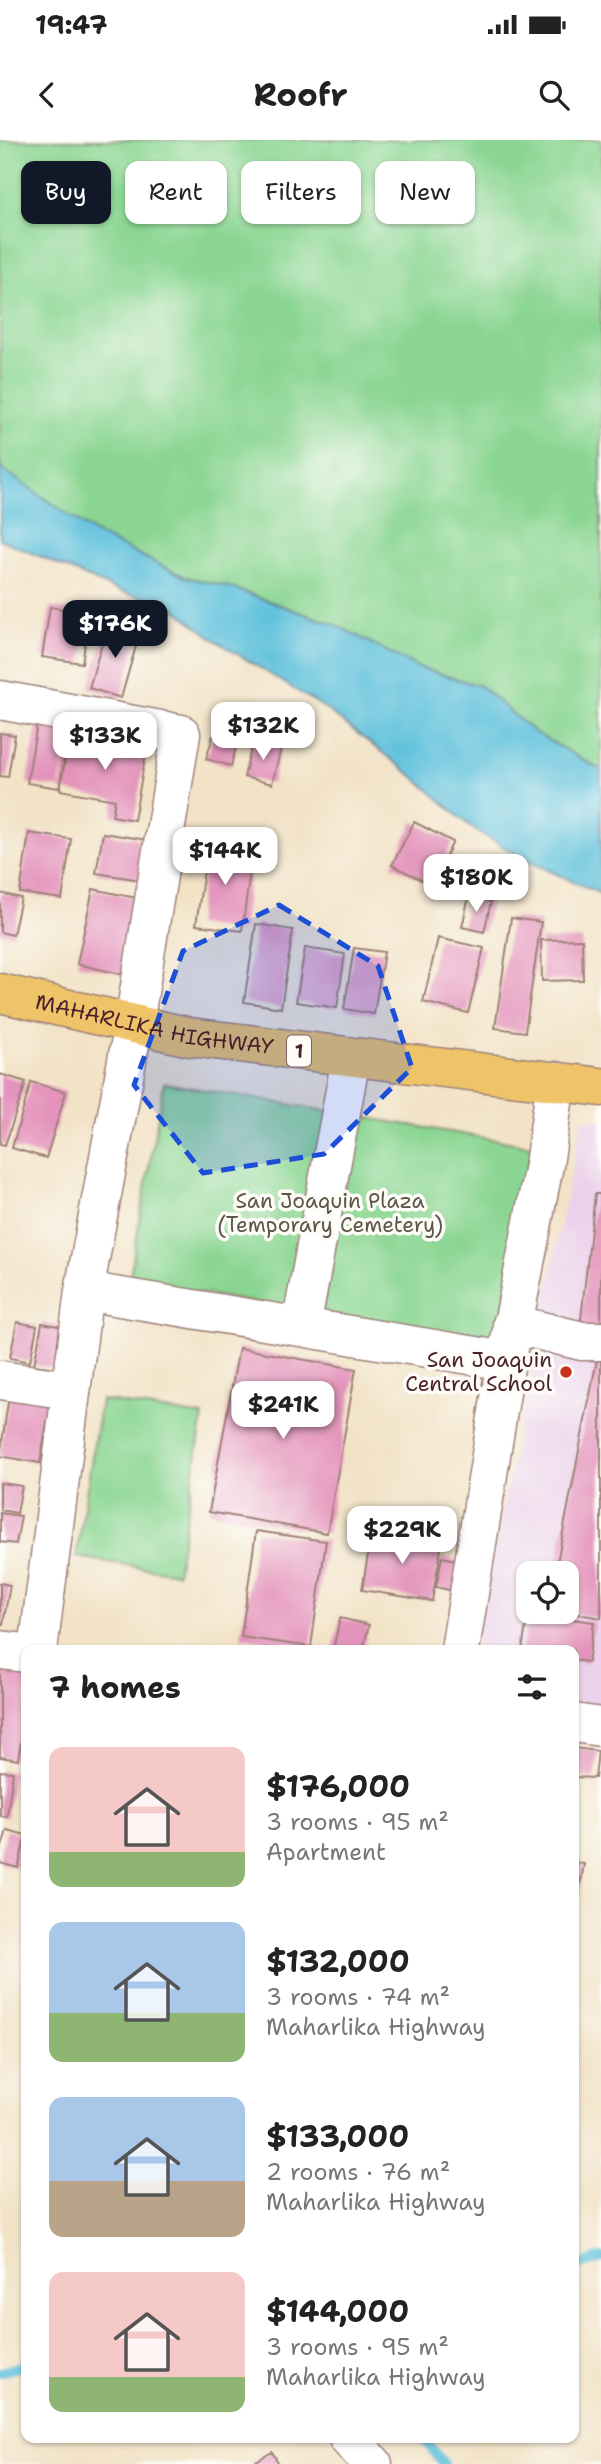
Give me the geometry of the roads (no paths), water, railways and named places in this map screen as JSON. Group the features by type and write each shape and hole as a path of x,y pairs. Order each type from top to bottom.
{"highway":[{"name":"MAHARLIKA HIGHWAY","path":"0,993 190,1037 601,1087"}],"street":[{"path":"0,700 181,734 134,1023 84,1291 39,1645"},
{"path":"301,1326 351,1058"},
{"path":"461,1645 509,1342 544,1166 556,1081"},
{"path":"84,1291 301,1326 509,1342 601,1341"},
{"path":"0,1380 70,1390"},
{"path":"0,1650 21,1652"},
{"path":"579,1724 601,1727"},
{"path":"353,2443 373,2464"}],"water":[{"path":"0,465 96,534 185,577 229,587 336,625 417,667 480,686 534,732 601,770 601,894 526,860 472,828 414,777 323,707 215,640 171,606 119,591 0,539"}],"waterway":[{"path":"579,2265 601,2258"},
{"path":"0,2372 21,2366"},
{"path":"427,2443 444,2464"}],"place":[{"name":"San Joaquin Central School","path":"566,1372"}],"park label":[{"name":"San Joaquin Plaza (Temporary Cemetery)","path":"330,1213"}]}
